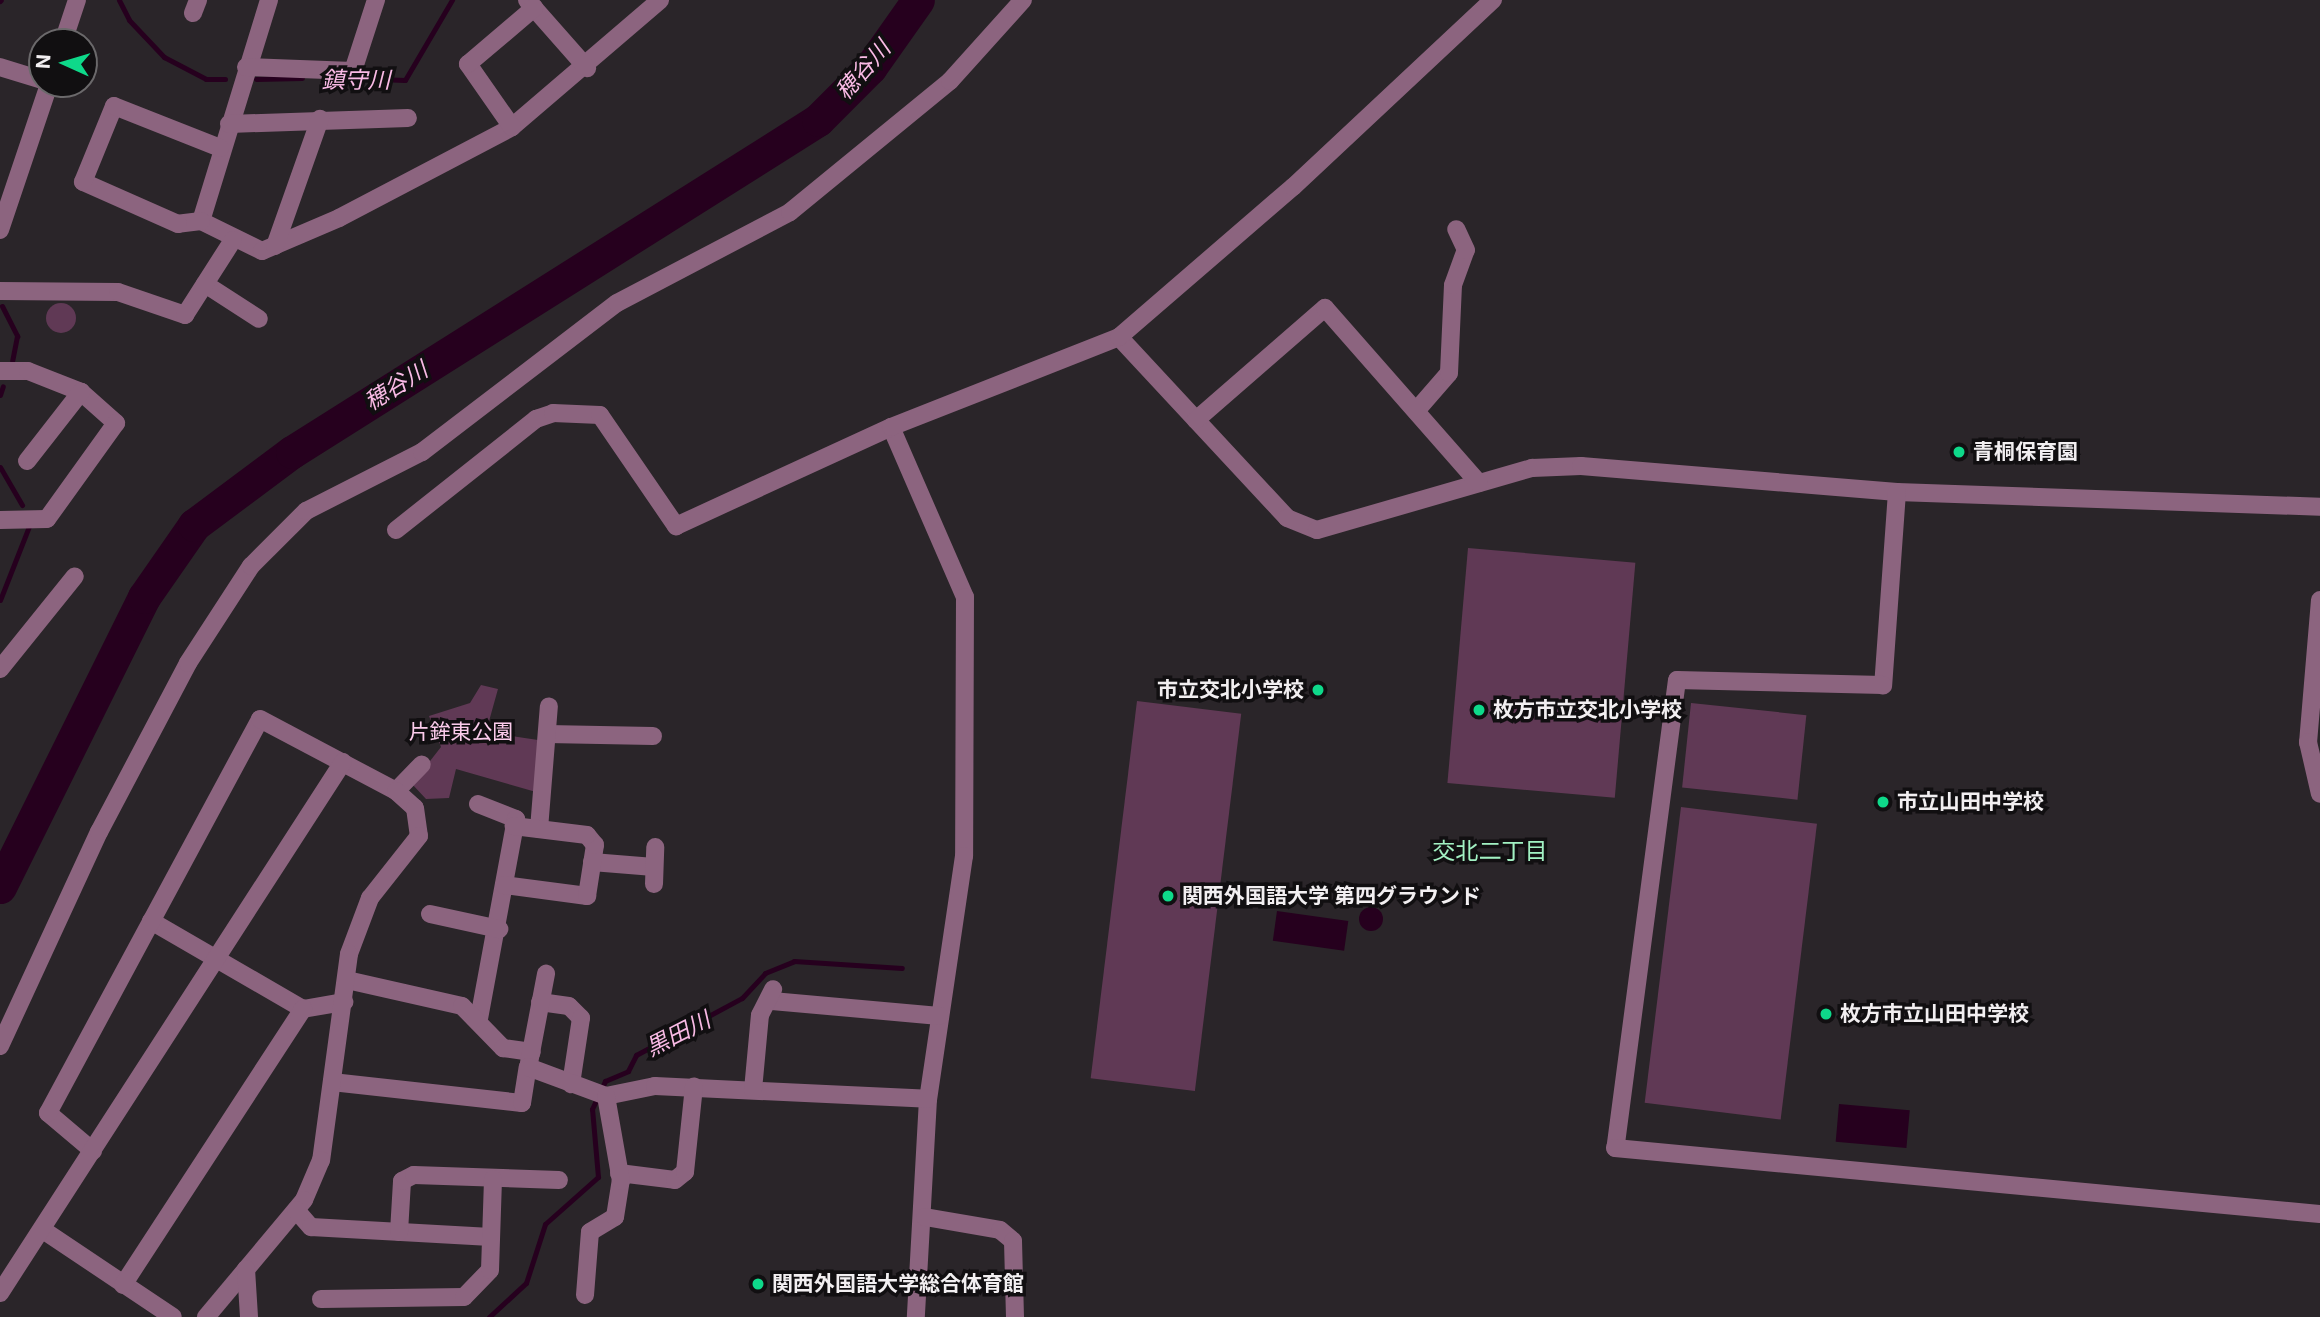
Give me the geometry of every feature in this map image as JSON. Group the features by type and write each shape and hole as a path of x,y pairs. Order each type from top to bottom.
{"street":[{"path":"68,28 77,0"},
{"path":"201,220 220,148 269,0"},
{"path":"246,67 353,71 376,0"},
{"path":"0,1046 99,832 188,663 251,566 306,511 422,452 617,303 790,212 950,81 1023,0"},
{"path":"396,530 536,419 553,413 600,415 676,526 891,427 1119,337 1293,187 1493,0"},
{"path":"220,148 114,106 83,182 178,224 201,220 233,240 262,251 512,127 587,68 655,2"},
{"path":"512,127 468,64 531,4 587,68"},
{"path":"0,67 28,76"},
{"path":"0,230 44,98"},
{"path":"229,124 408,118"},
{"path":"275,246 320,119"},
{"path":"1416,411 1449,373 1453,285 1466,250 1456,229"},
{"path":"0,291 118,292 186,315 233,240"},
{"path":"205,284 258,319"},
{"path":"1196,420 1325,308 1479,483"},
{"path":"1119,337 1287,518 1317,530 1532,468 1581,466 1897,492 2320,507"},
{"path":"0,370 28,371 81,393 116,423 47,519 0,520"},
{"path":"27,460 81,393"},
{"path":"891,427 965,597 964,856 928,1099 925,1217 916,1317"},
{"path":"1897,492 1883,685 1677,680 1615,1148 2320,1214"},
{"path":"0,669 75,576"},
{"path":"2320,600 2314,742 2320,794"},
{"path":"539,829 549,706"},
{"path":"93,1152 48,1113 260,719 396,791 415,808 419,836 370,898 349,954 321,1160 296,1210 206,1317"},
{"path":"547,734 653,736"},
{"path":"0,1293 343,762"},
{"path":"396,791 422,764"},
{"path":"478,804 516,819 499,929 479,1018"},
{"path":"505,885 587,896 595,845 587,835 514,826"},
{"path":"592,862 654,875 655,847"},
{"path":"430,914 499,929"},
{"path":"151,920 303,1009 344,1002"},
{"path":"332,1082 522,1103 546,974"},
{"path":"347,980 462,1006 479,1018 503,1048 530,1059 571,1084 600,1094 655,1086 694,1086 928,1099"},
{"path":"753,1090 760,1015 772,995 939,1016"},
{"path":"540,1002 569,1006 581,1018 571,1084"},
{"path":"123,1285 303,1009"},
{"path":"619,1173 675,1180 685,1172 694,1086"},
{"path":"585,1295 590,1231 615,1217 619,1173 600,1094"},
{"path":"399,1232 402,1181 414,1175 559,1180"},
{"path":"321,1299 343,1308 464,1297 490,1270 493,1179"},
{"path":"296,1210 311,1227 491,1237"},
{"path":"925,1217 1000,1230 1013,1241 1015,1317"},
{"path":"43,1230 173,1317"},
{"path":"246,1269 249,1317"}],"green space":[{"path":"61,303 72,307 76,318 72,329 61,333 50,329 46,318 50,307"},
{"path":"1468,548 1635,563 1615,798 1447,783"},
{"name":"片鉾東公園","path":"481,685 498,689 486,732 538,740 536,792 456,769 449,798 426,799 412,784 441,747 429,716 470,703"},
{"name":"関西外国語大学 第四グラウンド","path":"1137,701 1241,714 1195,1091 1091,1078"},
{"path":"1691,703 1806,715 1797,800 1682,788"},
{"path":"1681,807 1817,824 1781,1119 1645,1103"}],"shaded area":[{"path":"1371,907 1379,911 1383,919 1379,927 1371,931 1363,927 1359,919 1363,911"},
{"path":"1277,911 1348,921 1344,951 1273,941"},
{"path":"1839,1104 1910,1110 1906,1148 1836,1142"}],"waterway":[{"name":"鎮守川","path":"119,0 129,20 164,57 206,79 225,79"},
{"name":"鎮守川","path":"351,78 405,80 452,0"},
{"name":"穂谷川","path":"0,887 144,597 194,525 292,452 818,120 870,68 918,0"},
{"name":"鎮守川","path":"256,79 302,78"},
{"name":"鎮守川","path":"2,306 17,336 12,361"},
{"name":"鎮守川","path":"0,395 3,386"},
{"name":"鎮守川","path":"0,467 22,505"},
{"name":"鎮守川","path":"0,600 30,524"},
{"name":"黒田川","path":"489,1317 526,1283 545,1224 598,1177 592,1109 605,1081 628,1071 636,1055 742,998 765,973 794,961 902,968"}],"place":[{"name":"青桐保育園","path":"1959,452"},
{"name":"市立交北小学校","path":"1318,690"},
{"name":"枚方市立交北小学校","path":"1479,710"},
{"name":"市立山田中学校","path":"1883,802"},
{"name":"関西外国語大学 第四グラウンド","path":"1168,896"},
{"name":"枚方市立山田中学校","path":"1826,1014"},
{"name":"関西外国語大学総合体育館","path":"758,1284"}],"district":[{"name":"交北二丁目","path":"1490,851"}]}
